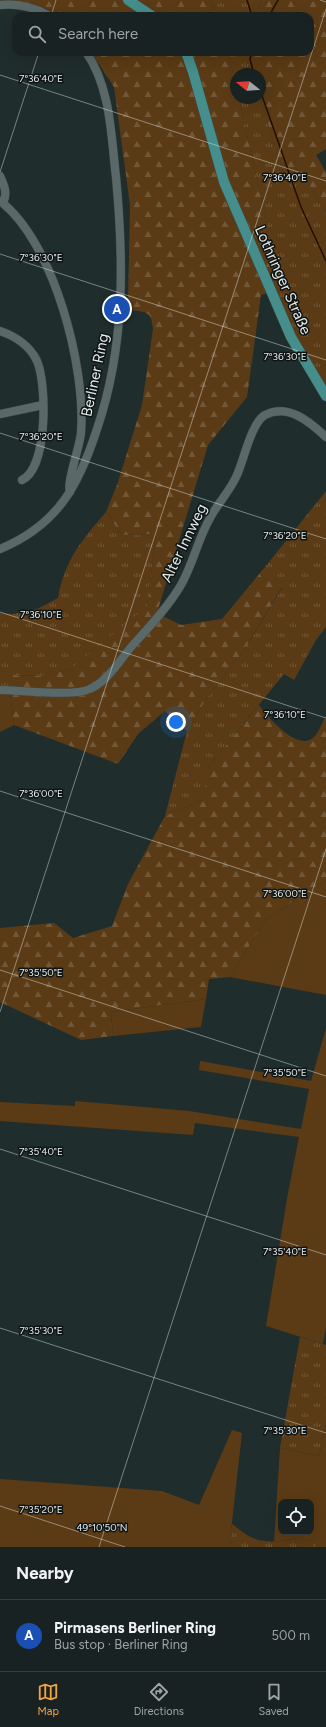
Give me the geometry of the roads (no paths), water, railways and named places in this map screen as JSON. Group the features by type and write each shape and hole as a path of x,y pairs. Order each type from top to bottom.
{"main road":[{"path":"128,0 146,12"},
{"name":"Lothringer Straße","path":"187,56 220,171 290,337 326,396"}],"street":[{"path":"0,5 21,5 43,12"},
{"name":"Berliner Ring","path":"0,549 17,541 37,527 60,506 70,492 82,471 94,438 106,400 117,350 121,306 122,259 110,122 100,80 88,56"},
{"path":"0,176 6,190 6,195 1,202 20,221 45,262 59,300 76,365 81,400 81,434 76,460 69,484 70,492"},
{"path":"0,331 24,344 33,354 39,368 41,378 43,405 42,428 37,457 32,471 22,480"},
{"path":"0,414 43,405"},
{"name":"Alter Innweg","path":"0,690 75,693 85,691 96,685 113,670 163,609 180,585 210,518 232,485 257,424 263,416 279,411 291,413 309,422 326,437"},
{"path":"81,434 94,438"}],"waterway":[{"path":"247,0 251,12"},
{"path":"271,12 278,0"},
{"path":"251,56 250,59 252,68"},
{"path":"265,104 301,207 326,261"}],"place":[{"name":"Pirmasens Berliner Ring","path":"117,309"}]}
